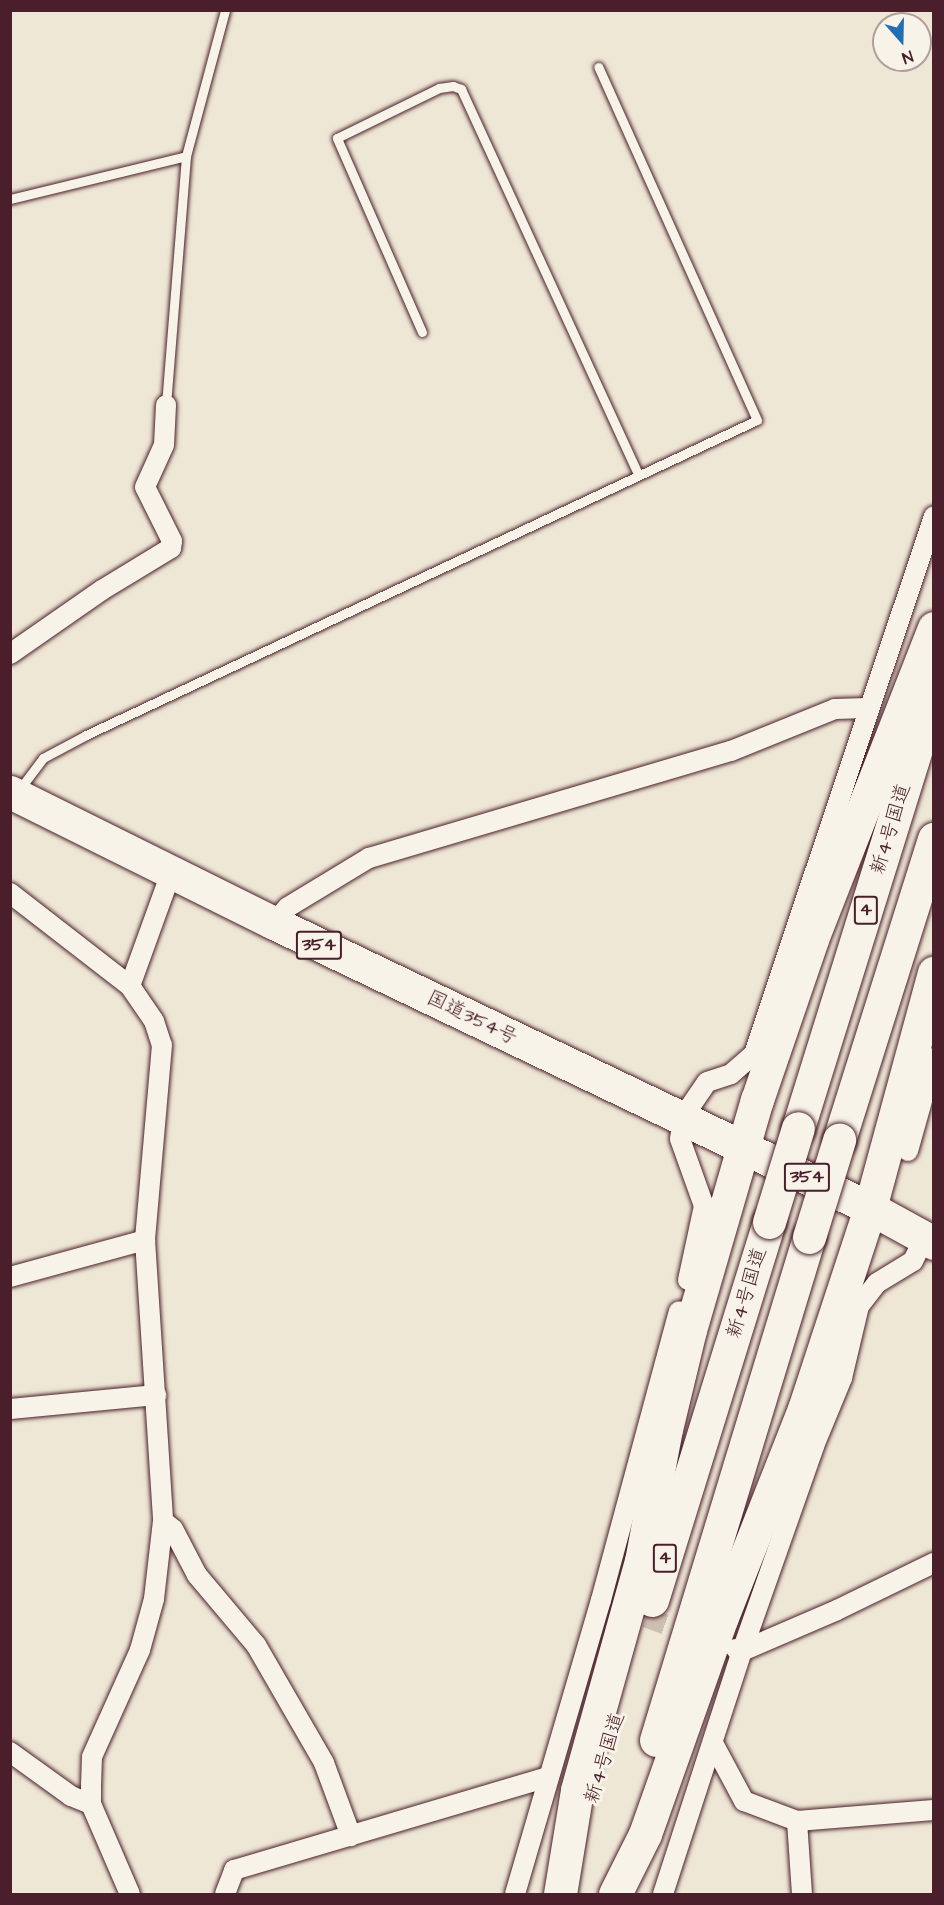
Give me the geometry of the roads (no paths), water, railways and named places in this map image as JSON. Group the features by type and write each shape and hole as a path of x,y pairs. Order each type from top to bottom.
{"highway":[{"path":"562,1894 577,1790 641,1561 666,1429 690,1329 744,1147 812,939 933,628"},
{"name":"新4号国道","path":"562,1894 933,692"},
{"name":"国道354号","path":"14,793 274,923 870,1208 929,1240"},
{"name":"4","path":"609,1894 933,839"},
{"path":"615,1894 645,1834 722,1617 804,1409 870,1208 933,973"}],"street":[{"path":"10,654 57,620 171,548 172,541 145,487 164,445 166,405"},
{"path":"515,1894 547,1777 608,1603 703,1219 702,1195 680,1139 682,1117 707,1082 745,1065 754,1054 867,708 930,539 933,516"},
{"path":"274,923 288,907 369,858 731,751 835,709 867,708"},
{"path":"130,986 172,870"},
{"path":"10,893 130,986 154,1021 162,1045 145,1240 163,1521 153,1599 140,1650 92,1757 91,1804 130,1894"},
{"path":"908,1151 933,1058"},
{"path":"10,1277 145,1240"},
{"path":"663,1894 714,1745 735,1649 813,1446 842,1378 859,1306 877,1283 913,1261 929,1240"},
{"path":"10,1409 156,1395"},
{"path":"163,1521 173,1529 197,1575 256,1645 324,1762 351,1836"},
{"path":"735,1649 933,1563"},
{"path":"714,1745 744,1801 797,1821 933,1810"},
{"path":"10,1752 71,1796 91,1804"},
{"path":"225,1894 234,1870 547,1777"},
{"path":"797,1821 802,1894"}],"lane":[{"path":"166,405 186,156 225,10"},
{"path":"14,793 43,758 86,735 757,420 598,67"},
{"path":"422,332 337,138 439,88 453,86 461,89 638,474"},
{"path":"10,199 186,156"}],"tunnel":[{"path":"618,1607 697,1636"}]}
